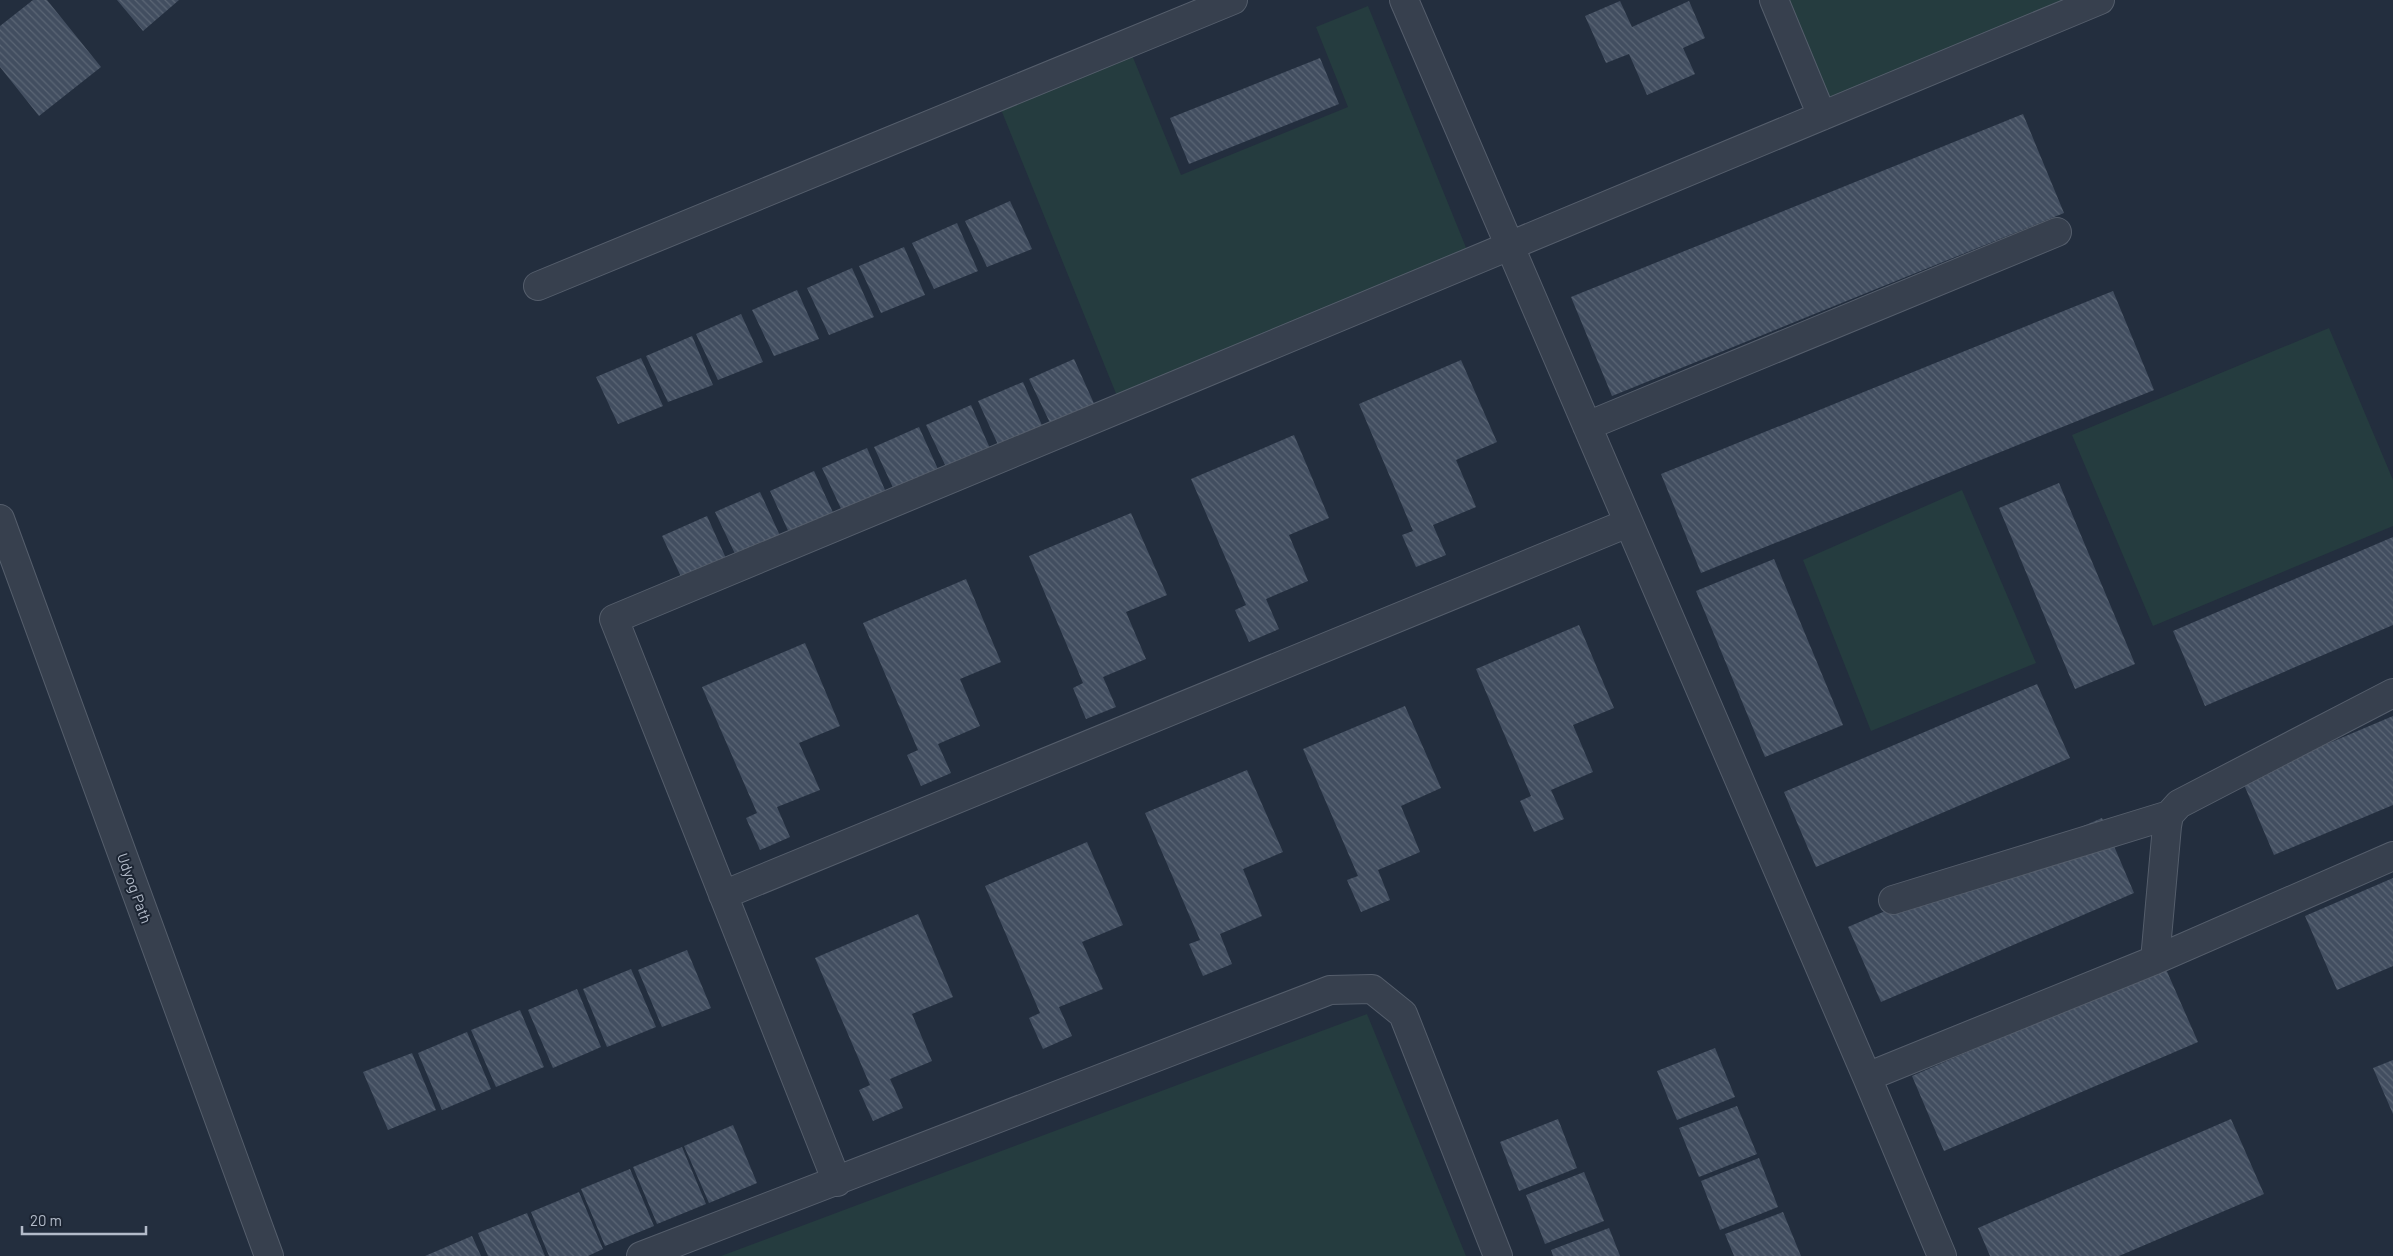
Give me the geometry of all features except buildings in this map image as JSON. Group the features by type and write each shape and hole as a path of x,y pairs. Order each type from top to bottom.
{"street":[{"path":"538,286 1233,0"},
{"path":"1404,0 1586,426 1868,1076 1942,1256"},
{"path":"1774,0 1822,116"},
{"path":"836,1182 614,619 2100,0"},
{"path":"1586,426 2058,232"},
{"name":"Udyog Path","path":"0,519 269,1256"},
{"path":"723,895 1628,523"},
{"path":"2155,960 2170,815 2179,804 2393,693"},
{"path":"1893,900 2170,815"},
{"path":"1868,1076 2155,960 2393,856"},
{"path":"641,1256 1330,990 1372,989 1403,1014 1498,1256"}],"green space":[{"path":"1786,0 2071,0 1828,102"},
{"path":"1368,6 1469,255 1117,396 1000,107 1132,55 1181,175 1348,107 1316,27"},
{"path":"2329,328 2393,480 2393,526 2153,626 2072,435"},
{"path":"1962,490 2036,663 1871,731 1803,560"},
{"path":"1367,1014 1466,1256 721,1256"}]}
